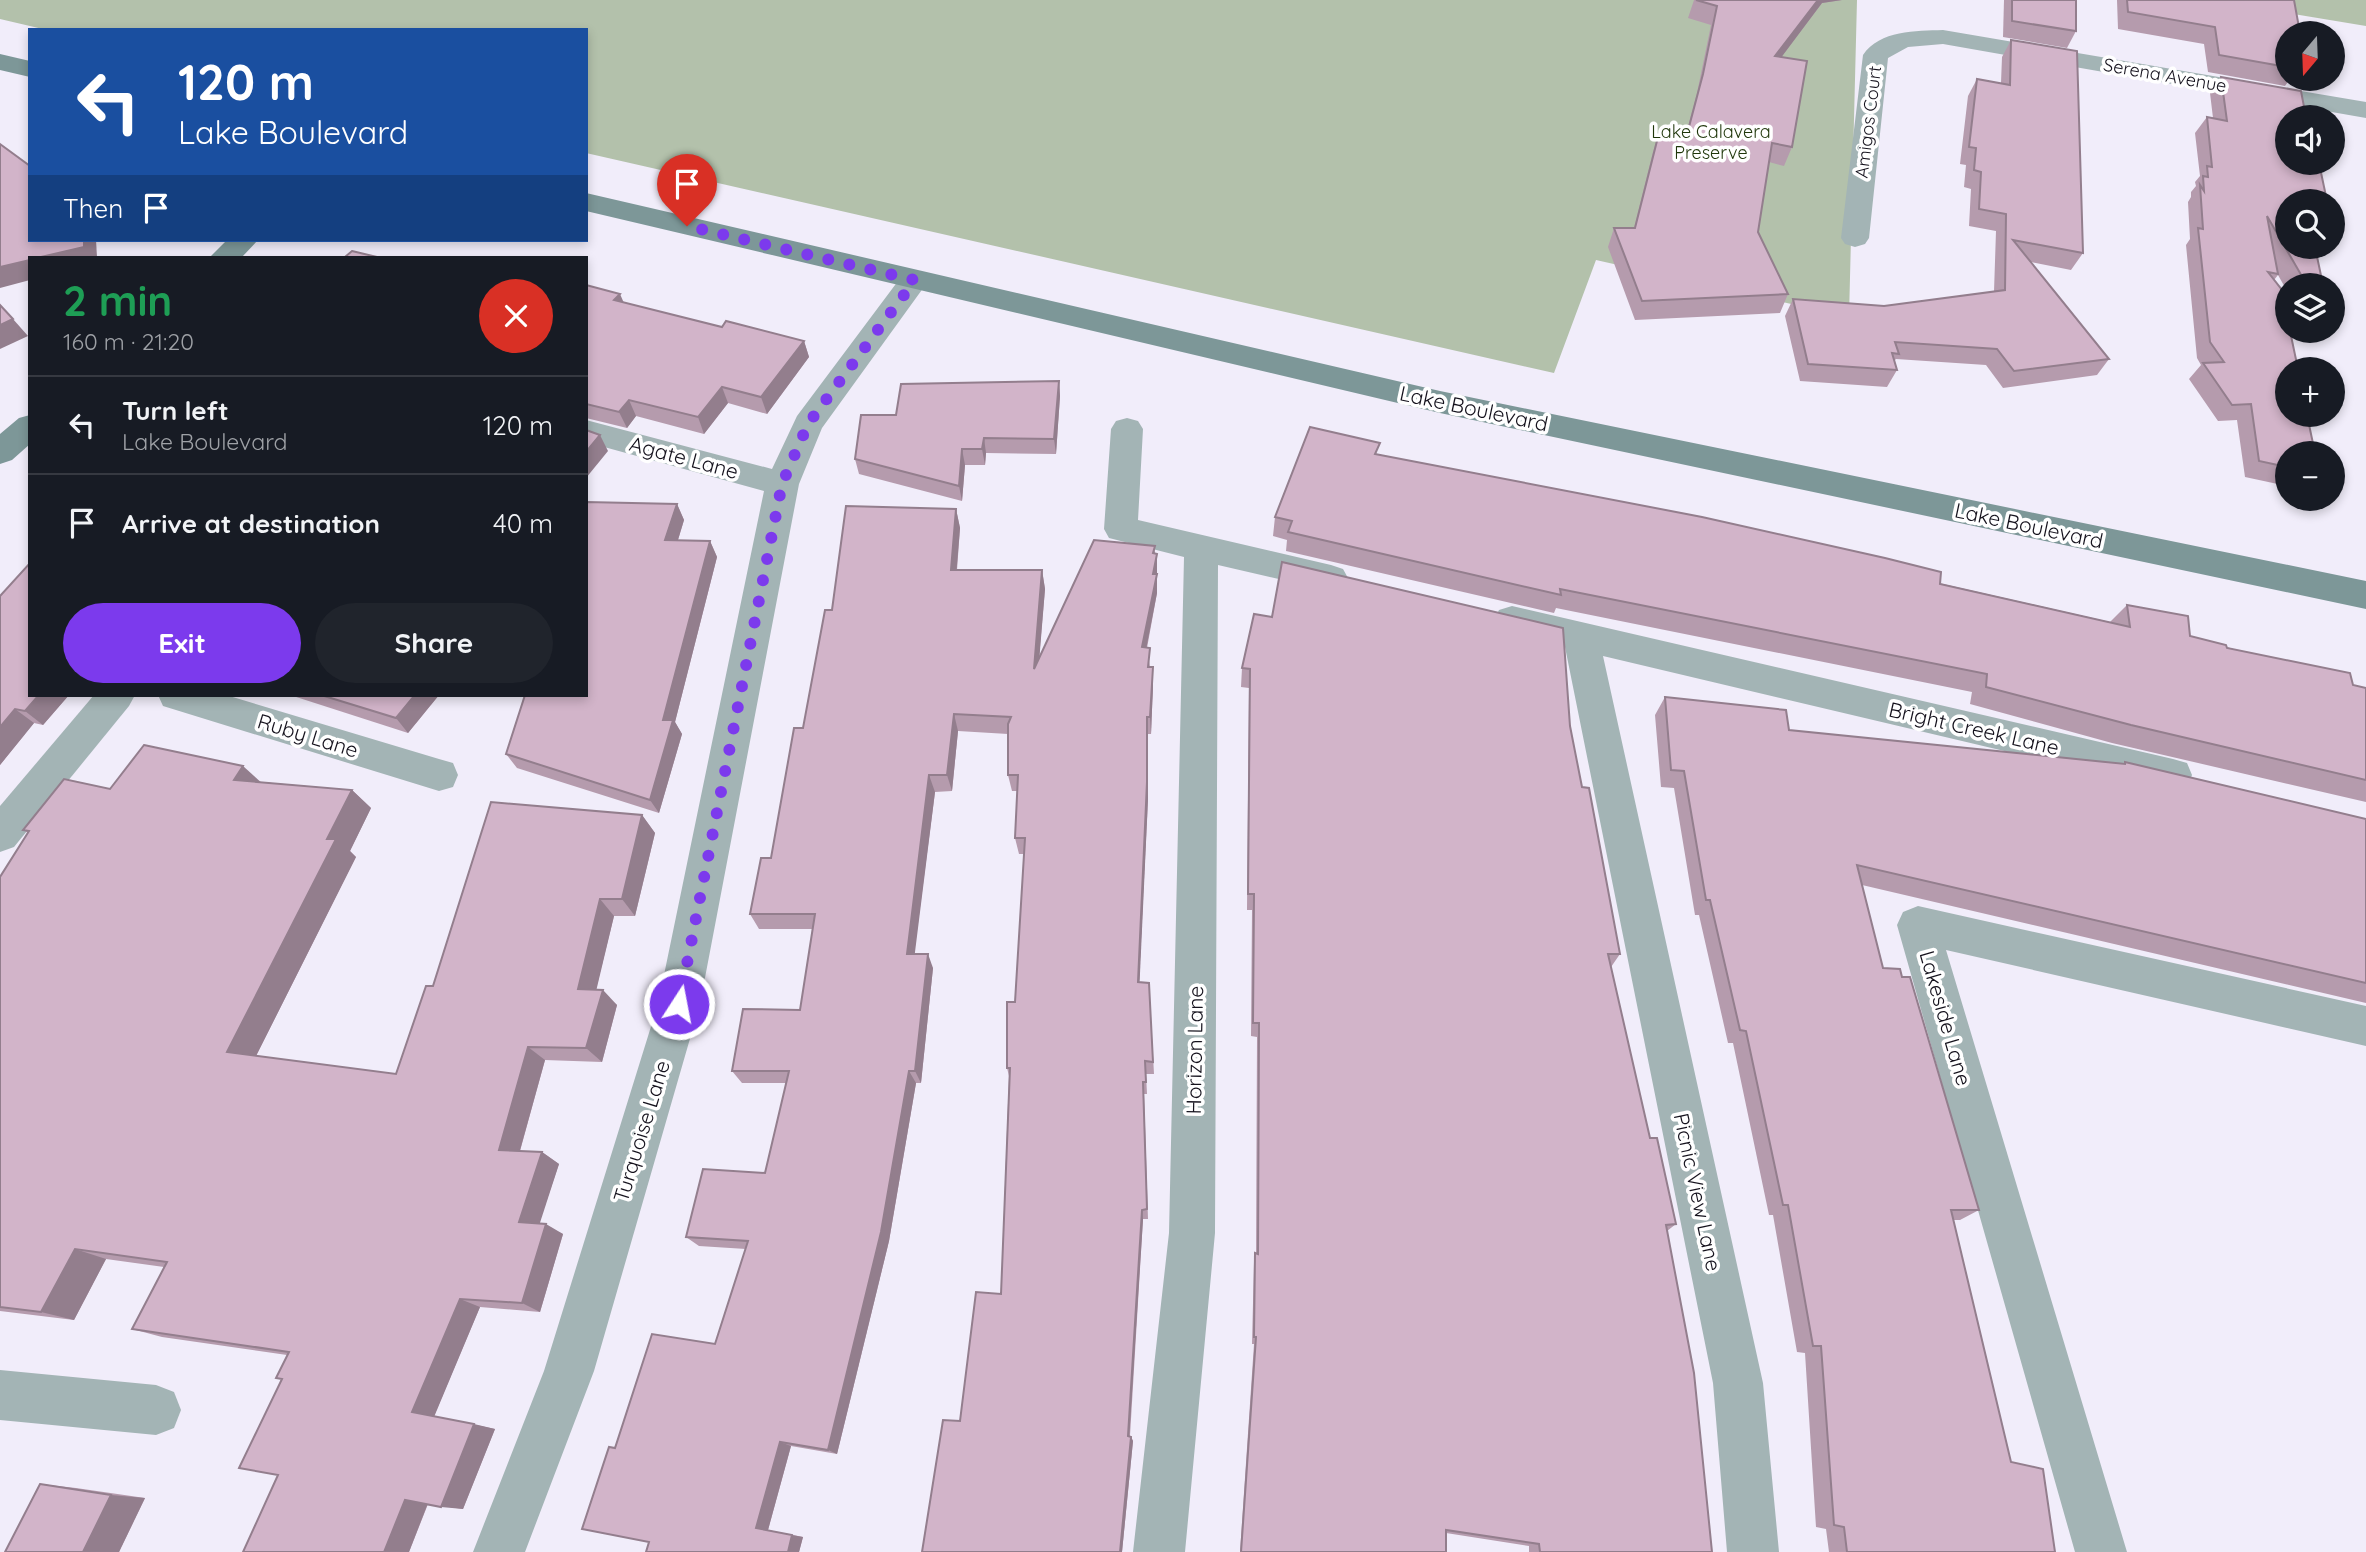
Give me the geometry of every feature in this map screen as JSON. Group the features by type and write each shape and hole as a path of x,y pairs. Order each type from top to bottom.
{"main road":[{"path":"0,62 28,69"},
{"name":"Lake Boulevard","path":"588,202 1440,402 2366,595"},
{"path":"225,256 242,242"},
{"path":"0,452 28,428"}],"street":[{"name":"Amigos Court","path":"1854,238 1876,55 1902,40 1943,37 1963,41"},
{"name":"Serena Avenue","path":"1963,41 2366,110"},
{"name":"Turquoise Lane","path":"499,1552 569,1371 679,1004 782,484 808,424 915,280"},
{"path":"1127,429 1121,529 1364,585"},
{"name":"Agate Lane","path":"588,432 782,484"},
{"name":"Horizon Lane","path":"1159,1552 1192,1233 1201,547"},
{"name":"Bright Creek Lane","path":"1486,614 2204,782"},
{"name":"Picnic View Lane","path":"1581,636 1738,1383 1754,1552"},
{"path":"0,835 114,697"},
{"name":"Ruby Lane","path":"183,697 439,775"},
{"name":"Lakeside Lane","path":"2101,1552 1919,925 2366,1027"},
{"path":"0,1395 156,1410"}],"green space":[{"name":"Lake Calavera Preserve","path":"0,0 1857,0 1849,317 1596,260 1554,373 588,153 588,28 38,28 0,19"},
{"path":"2208,0 2366,0 2366,26"}],"building":[{"path":"1696,0 1818,0 1775,56 1807,61 1792,147 1772,143 1758,232 1788,294 1642,301 1614,228 1635,228 1659,133 1686,138 1717,6"},
{"path":"2012,0 2076,0 2076,31 2012,21"},
{"path":"2127,0 2294,0 2298,21 2275,21 2275,65 2219,55 2215,27 2128,12"},
{"path":"2011,40 2077,51 2083,253 2013,240 2109,359 2014,371 1997,349 1895,342 1899,354 1892,353 1897,370 1808,364 1793,299 1884,306 2005,290 2006,214 1979,209 1981,172 1974,170 1976,148 1969,147 1977,79 2010,85"},
{"path":"2221,77 2275,86 2275,91 2301,91 2304,105 2275,105 2275,175 2322,175 2324,189 2275,189 2275,230 2267,216 2278,273 2268,272 2275,281 2275,343 2293,343 2295,357 2275,357 2275,427 2310,427 2312,441 2275,441 2275,464 2259,461 2251,404 2232,405 2203,363 2224,362 2210,342 2198,228 2203,229 2200,185 2204,191 2203,176 2208,177 2207,166 2212,167 2207,117 2227,121"},
{"path":"0,144 28,165 28,242 84,242 84,247 45,256 28,256 28,260 0,267"},
{"path":"352,251 373,256 346,256"},
{"path":"2292,259 2318,259 2320,273 2300,273"},
{"path":"588,286 620,294 614,300 722,327 726,321 804,341 761,397 722,387 698,417 629,400 619,412 588,404"},
{"path":"0,305 13,319 0,325"},
{"path":"1059,381 1054,439 984,438 982,449 962,449 959,486 855,459 861,415 896,415 901,384"},
{"path":"1310,427 1380,443 1375,454 1702,517 1885,558 1941,572 1940,584 2130,627 2127,605 2188,616 2190,636 2226,645 2227,648 2350,673 2353,685 2366,688 2366,780 2131,725 1986,687 1987,674 1560,589 1561,595 1288,532 1292,521 1275,517"},
{"path":"588,431 600,435 588,450"},
{"path":"588,502 677,504 665,540 710,541 663,720 673,720 650,800 506,754 524,697 588,697"},
{"path":"846,506 956,509 951,570 1042,570 1034,669 1094,540 1155,546 1153,553 1157,554 1153,574 1157,574 1142,647 1150,648 1148,667 1153,667 1150,717 1147,717 1147,782 1138,982 1149,983 1153,1062 1145,1061 1146,1082 1143,1082 1147,1209 1142,1210 1128,1436 1131,1437 1120,1552 922,1552 943,1420 960,1421 976,1292 1001,1294 1010,1068 1007,1068 1007,1002 1015,1002 1025,838 1015,838 1018,775 1008,775 1008,724 1011,717 954,714 947,775 929,775 907,954 928,954 915,1071 909,1071 881,1232 828,1450 780,1442 756,1528 792,1535 788,1552 646,1552 649,1542 582,1529 609,1447 615,1448 652,1334 715,1344 748,1241 686,1237 703,1169 765,1173 789,1071 732,1071 743,1009 800,1010 815,914 750,914 761,858 771,858 794,728 803,728 825,610 832,610"},
{"path":"1282,562 1563,628 1570,726 1582,787 1589,788 1620,954 1608,954 1650,1138 1657,1138 1676,1224 1666,1225 1694,1373 1712,1552 1540,1552 1539,1544 1446,1530 1446,1552 1241,1552 1256,1337 1259,1023 1253,1023 1254,894 1248,894 1250,669 1242,668 1254,614 1272,617"},
{"path":"28,565 28,697 37,697 25,711 15,709 0,727 0,596"},
{"path":"328,697 413,697 396,718"},
{"path":"1665,697 1786,710 1789,730 2125,762 2366,819 2366,983 1857,865 1883,968 1900,969 1902,977 1910,977 1979,1210 1951,1210 2011,1462 2043,1469 2055,1552 1847,1552 1844,1527 1834,1525 1821,1346 1813,1346 1788,1205 1783,1205 1746,1031 1740,1030 1710,900 1706,900 1684,771 1671,770"},
{"path":"144,745 243,766 234,780 352,790 327,839 336,839 227,1052 396,1074 426,986 433,986 491,802 642,815 622,899 600,899 578,989 603,990 586,1048 528,1047 499,1150 542,1152 519,1222 546,1224 522,1303 460,1299 412,1412 474,1424 441,1507 405,1500 384,1552 243,1552 278,1475 239,1468 282,1379 276,1378 289,1352 132,1329 167,1262 75,1249 41,1312 0,1307 0,877 29,831 23,830 64,779 110,789"},
{"path":"40,1484 111,1495 83,1552 5,1552"}],"route":[{"path":"679,1004 782,484 808,424 915,280 687,226"}]}
